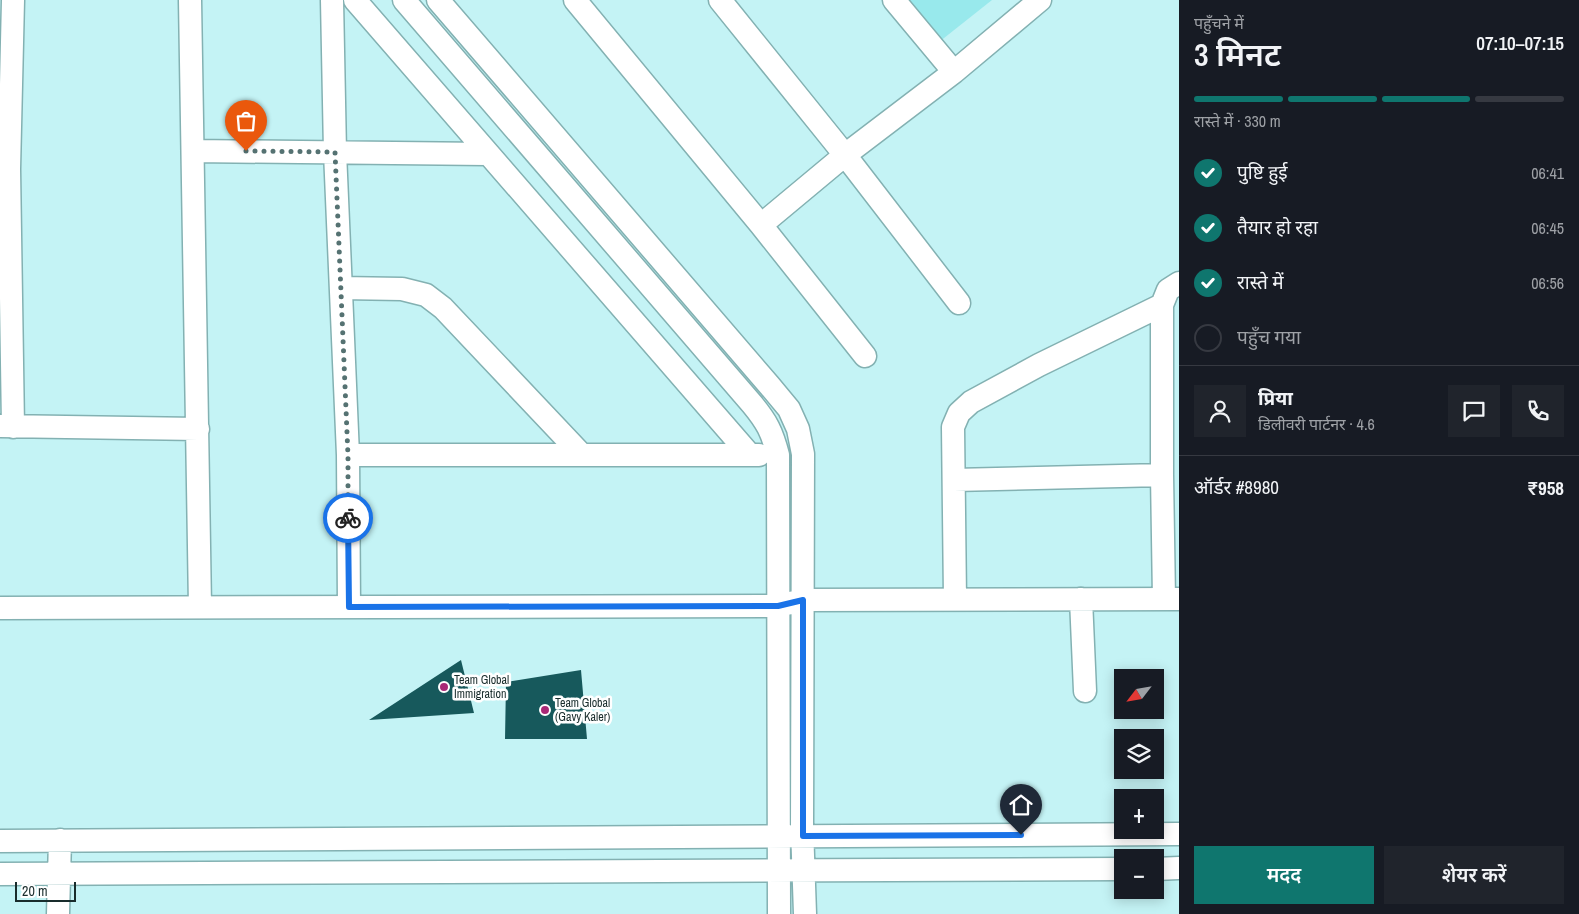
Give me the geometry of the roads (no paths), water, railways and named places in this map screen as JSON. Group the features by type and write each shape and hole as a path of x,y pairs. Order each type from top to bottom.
{"street":[{"path":"13,0 5,169 7,427 198,429"},
{"path":"190,0 200,607"},
{"path":"332,0 335,152 348,456 349,607"},
{"path":"355,0 749,454"},
{"path":"404,0 752,404 766,421 774,438 778,455 779,914"},
{"path":"438,0 789,409 798,429 803,454 804,914"},
{"path":"574,0 761,225 865,356"},
{"path":"720,0 845,155 959,303"},
{"path":"894,0 954,72"},
{"path":"761,225 845,155 954,72 1040,0"},
{"path":"192,151 487,154"},
{"path":"0,608 778,606 803,600 1172,599 1162,475 1162,305 1168,290 1179,282"},
{"path":"341,288 402,289 426,295 443,308 582,455"},
{"path":"955,599 953,427 960,413 971,402 1039,365 1162,305"},
{"path":"348,456 778,455"},
{"path":"954,480 1162,475"},
{"path":"1081,599 1085,691"},
{"path":"0,841 1179,834"},
{"path":"58,914 60,840"},
{"path":"1164,868 1179,868"},
{"path":"0,874 1114,869"}],"place":[{"name":"Team Global Immigration","path":"444,687"},
{"name":"Team Global (Gavy Kaler)","path":"545,710"}]}
